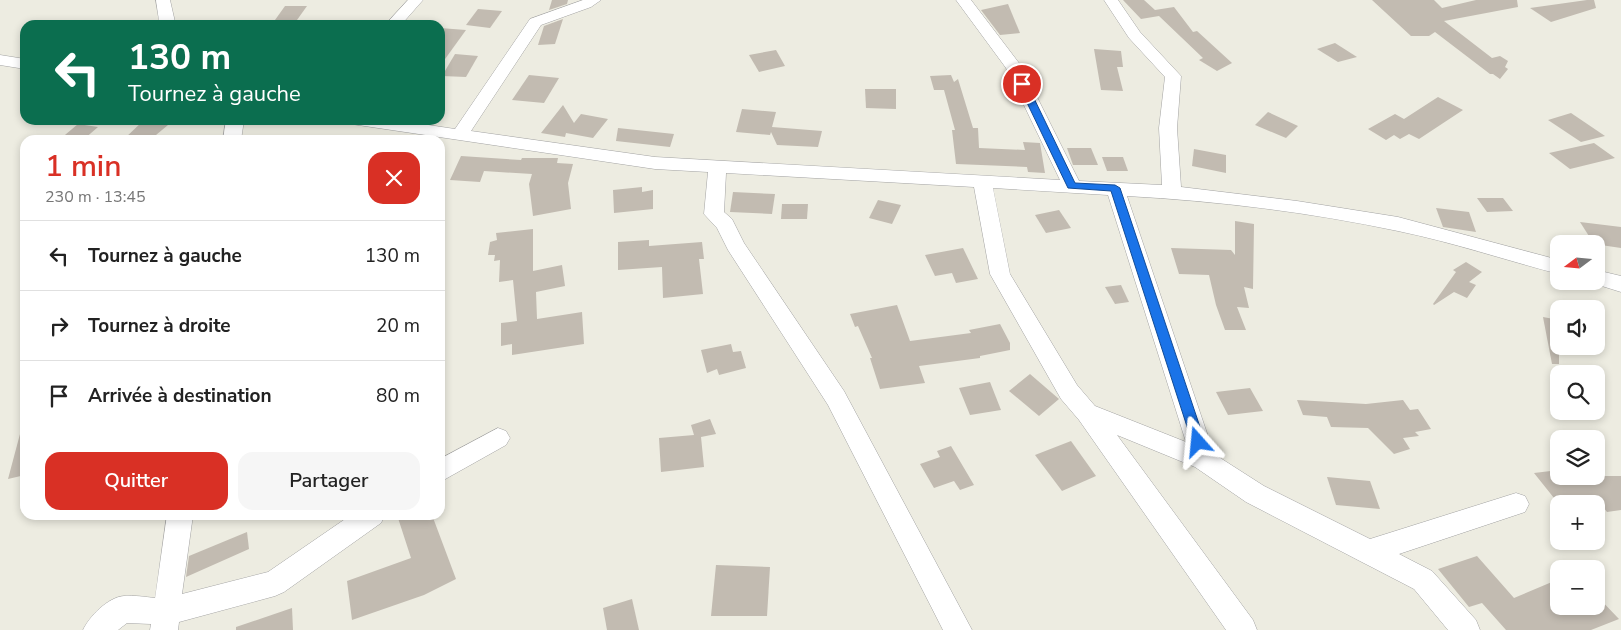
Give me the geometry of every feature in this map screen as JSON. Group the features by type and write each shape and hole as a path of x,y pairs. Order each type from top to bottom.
{"street":[{"path":"163,0 167,20"},
{"path":"398,20 416,0"},
{"path":"459,135 535,22 547,15 566,12 594,0"},
{"path":"963,0 1014,67 1072,186"},
{"path":"1111,0 1134,35 1173,76 1168,128 1172,192"},
{"path":"0,60 20,63"},
{"path":"392,125 655,163 1115,188 1172,192 1297,207 1398,224 1550,265"},
{"path":"718,167 714,214 725,224 735,245 836,398 958,630"},
{"path":"982,181 1000,274 1069,392 1087,413 1243,630"},
{"path":"1115,188 1204,460"},
{"path":"1605,280 1621,284"},
{"path":"1087,413 1204,460 1255,494 1423,580 1466,630"},
{"path":"445,467 498,438"},
{"path":"1368,552 1516,504"},
{"path":"165,621 179,520"},
{"path":"101,629 122,608 165,621 275,584 365,520"}],"building":[{"path":"552,0 568,0 567,4 549,10"},
{"path":"1123,0 1144,0 1155,10 1174,7 1193,32 1197,31 1232,63 1217,71 1199,60 1203,58 1159,16 1141,19"},
{"path":"1372,0 1434,0 1442,8 1476,0 1517,0 1518,7 1444,21 1492,58 1500,56 1508,61 1505,67 1508,69 1500,79 1490,74 1435,32 1429,36 1411,36"},
{"path":"1594,0 1596,8 1551,22 1530,8"},
{"path":"1008,4 1020,33 1000,35 981,10"},
{"path":"285,6 307,6 297,20 275,20"},
{"path":"478,9 502,11 490,28 466,25"},
{"path":"563,19 555,44 538,45 544,26"},
{"path":"445,28 466,30 445,59"},
{"path":"1335,43 1357,57 1338,62 1317,49"},
{"path":"1094,49 1121,51 1123,67 1117,67 1123,91 1101,90"},
{"path":"776,50 785,66 759,72 749,55"},
{"path":"455,54 478,56 466,77 445,76 445,71"},
{"path":"529,75 559,78 544,103 512,100"},
{"path":"951,75 954,82 958,79 973,128 978,128 979,148 1025,150 1023,142 1040,143 1045,173 1028,172 1027,167 956,164 952,130 955,130 944,90 934,90 930,76"},
{"path":"865,89 896,89 896,109 866,108"},
{"path":"1438,97 1463,110 1419,139 1409,134 1400,139 1394,135 1386,140 1368,129 1395,114 1404,119"},
{"path":"563,105 574,123 581,114 608,119 593,138 566,133 565,137 541,133"},
{"path":"742,109 776,112 772,127 822,131 818,147 777,145 771,132 770,135 736,132"},
{"path":"1268,112 1298,126 1286,138 1255,125"},
{"path":"1571,113 1605,136 1581,142 1548,120"},
{"path":"77,125 98,127 89,135 65,135"},
{"path":"139,125 168,125 156,135 128,135"},
{"path":"618,128 674,134 670,147 616,141"},
{"path":"1594,143 1615,158 1570,169 1549,153"},
{"path":"1067,148 1091,148 1098,165 1073,165"},
{"path":"1194,149 1226,155 1226,173 1192,166"},
{"path":"461,156 521,160 522,158 558,158 557,163 573,164 568,183 571,209 533,216 529,184 532,174 484,171 480,182 450,180"},
{"path":"1102,157 1123,157 1128,171 1107,171"},
{"path":"642,187 642,192 653,190 653,209 614,213 613,190"},
{"path":"733,192 775,194 772,214 730,212"},
{"path":"1477,198 1503,198 1513,211 1487,212"},
{"path":"878,200 901,205 892,224 869,218"},
{"path":"782,204 808,204 807,219 781,219"},
{"path":"1436,208 1469,212 1476,232 1443,227"},
{"path":"1059,210 1071,228 1046,233 1035,215"},
{"path":"1235,221 1254,224 1253,289 1244,287 1249,308 1237,307 1246,330 1225,330 1216,305 1209,275 1179,274 1171,248 1231,250 1235,255"},
{"path":"1580,222 1621,227 1621,248 1605,246 1605,235 1588,235"},
{"path":"533,229 533,271 562,265 565,286 536,292 537,319 582,312 584,344 512,355 512,344 501,346 501,323 517,321 513,280 499,282 500,260 494,261 495,255 488,255 490,242 497,240 496,233"},
{"path":"649,240 649,246 702,242 704,259 699,259 703,294 663,298 662,267 618,270 618,242"},
{"path":"963,248 978,279 956,283 952,273 935,276 925,255"},
{"path":"1466,262 1482,272 1469,282 1476,285 1467,298 1454,292 1434,305 1456,272 1453,270"},
{"path":"1121,285 1129,302 1115,304 1105,287"},
{"path":"897,305 910,341 971,333 969,330 1000,324 1010,343 1010,350 980,356 980,358 919,366 925,383 880,389 870,358 872,358 858,326 855,327 850,314"},
{"path":"1543,317 1550,318 1550,354"},
{"path":"731,344 733,352 741,351 746,368 719,375 717,369 707,373 701,350"},
{"path":"1550,355 1559,355 1559,364 1552,364"},
{"path":"1030,374 1059,399 1039,416 1009,391"},
{"path":"990,382 1001,410 970,415 959,388"},
{"path":"1250,388 1263,411 1228,415 1216,392"},
{"path":"1297,400 1366,404 1403,400 1410,410 1418,409 1431,429 1415,432 1419,436 1403,438 1410,449 1394,454 1368,428 1331,427 1327,417 1303,415"},
{"path":"710,419 716,434 701,437 704,467 661,472 659,438 694,435 691,425"},
{"path":"20,434 20,476 8,479"},
{"path":"1071,441 1096,476 1062,491 1035,455"},
{"path":"951,446 974,485 960,490 954,481 934,488 920,464 940,457 937,451"},
{"path":"1550,471 1550,485 1605,485 1605,476 1621,476 1621,510 1607,512 1605,509 1605,495 1552,495 1534,473"},
{"path":"1327,477 1370,481 1380,509 1336,505"},
{"path":"399,520 434,520 456,579 424,595 352,620 347,581 411,558"},
{"path":"247,532 249,549 186,577 189,556"},
{"path":"1477,556 1514,598 1550,583 1550,615 1605,615 1605,604 1619,619 1591,630 1506,630 1482,603 1469,607 1438,569"},
{"path":"716,565 770,567 767,616 711,616"},
{"path":"632,599 639,630 607,630 603,608"},
{"path":"292,608 293,630 236,630 236,627"}],"route":[{"path":"1022,84 1072,186 1115,188 1198,442"}]}
